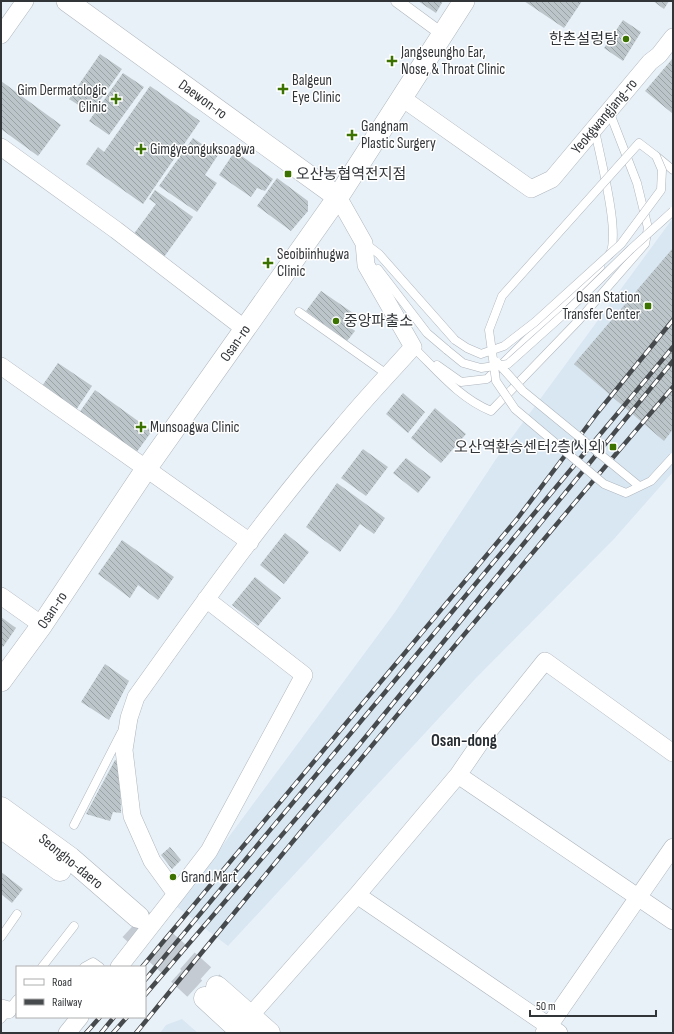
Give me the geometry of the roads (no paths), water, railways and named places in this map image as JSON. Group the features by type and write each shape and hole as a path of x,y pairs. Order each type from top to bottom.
{"main road":[{"name":"Seongho-daero","path":"1,808 70,858 133,923 1,827"},
{"path":"211,992 247,1024 269,1033"}],"street":[{"path":"1,35 25,1"},
{"name":"Daewon-ro","path":"67,1 338,197"},
{"path":"397,1 442,34"},
{"name":"Osan-ro","path":"1,681 42,625 146,469 338,197 464,1"},
{"name":"Yeokgwangjang-ro","path":"402,98 531,189 552,179 673,37"},
{"path":"1,147 116,230 245,329"},
{"path":"176,894 152,861 132,816 124,750 129,718 136,698 206,599 340,428 388,375 417,351 366,265 364,246 338,197"},
{"path":"1,366 250,542"},
{"path":"1,596 42,625"},
{"path":"120,966 209,851 304,675 206,599"},
{"path":"247,1024 458,775 484,737 545,661 673,753"},
{"path":"458,775 673,921"},
{"path":"357,895 550,1031 673,847"},
{"path":"67,1033 79,1018"}],"lane":[{"path":"417,351 446,380 474,404 491,411 579,320 644,244 648,228 637,183 609,111"},
{"path":"417,351 461,382 487,379 596,272 613,249 614,227 594,129"},
{"path":"673,170 639,143 502,296 489,330 491,354 496,381 515,408 604,484 626,493 651,481 673,457"},
{"path":"364,246 379,254 455,340 467,348 481,354 504,346 576,286 621,244 661,190 662,170 656,156"},
{"path":"364,246 382,277 427,333 463,363 481,368 508,364 566,313 630,249 673,211"},
{"path":"299,312 388,375"},
{"path":"491,354 508,376 523,391 639,486"},
{"path":"74,825 129,718"},
{"path":"1,937 17,914"},
{"path":"43,966 74,926"},
{"path":"86,966 93,962 99,966"}],"tunnel":[{"path":"138,917 217,987"},
{"path":"130,929 205,998"}],"railway":[{"path":"143,966 517,519 598,412 673,320"},
{"path":"146,979 673,347"},
{"path":"146,994 359,745 673,361"},
{"path":"136,1033 403,708 673,387"},
{"path":"86,1033 99,1018"},
{"path":"101,1033 113,1018"},
{"path":"113,1033 126,1018"}],"place":[{"name":"한촌설렁탕","path":"626,39"},
{"name":"Jangseungho Ear, Nose, & Throat Clinic","path":"392,61"},
{"name":"Balgeun Eye Clinic","path":"283,89"},
{"name":"Gim Dermatologic Clinic","path":"116,99"},
{"name":"Gangnam Plastic Surgery","path":"352,135"},
{"name":"Gimgyeonguksoagwa","path":"141,149"},
{"name":"오산농협역전지점","path":"288,174"},
{"name":"Seoibiinhugwa Clinic","path":"268,263"},
{"name":"Osan Station Transfer Center","path":"648,306"},
{"name":"중앙파출소","path":"336,321"},
{"name":"Munsoagwa Clinic","path":"141,427"},
{"name":"오산역환승센터2층(시외)","path":"613,447"},
{"name":"Grand Mart","path":"173,877"}],"district":[{"name":"Osan-dong","path":"464,740"}]}
